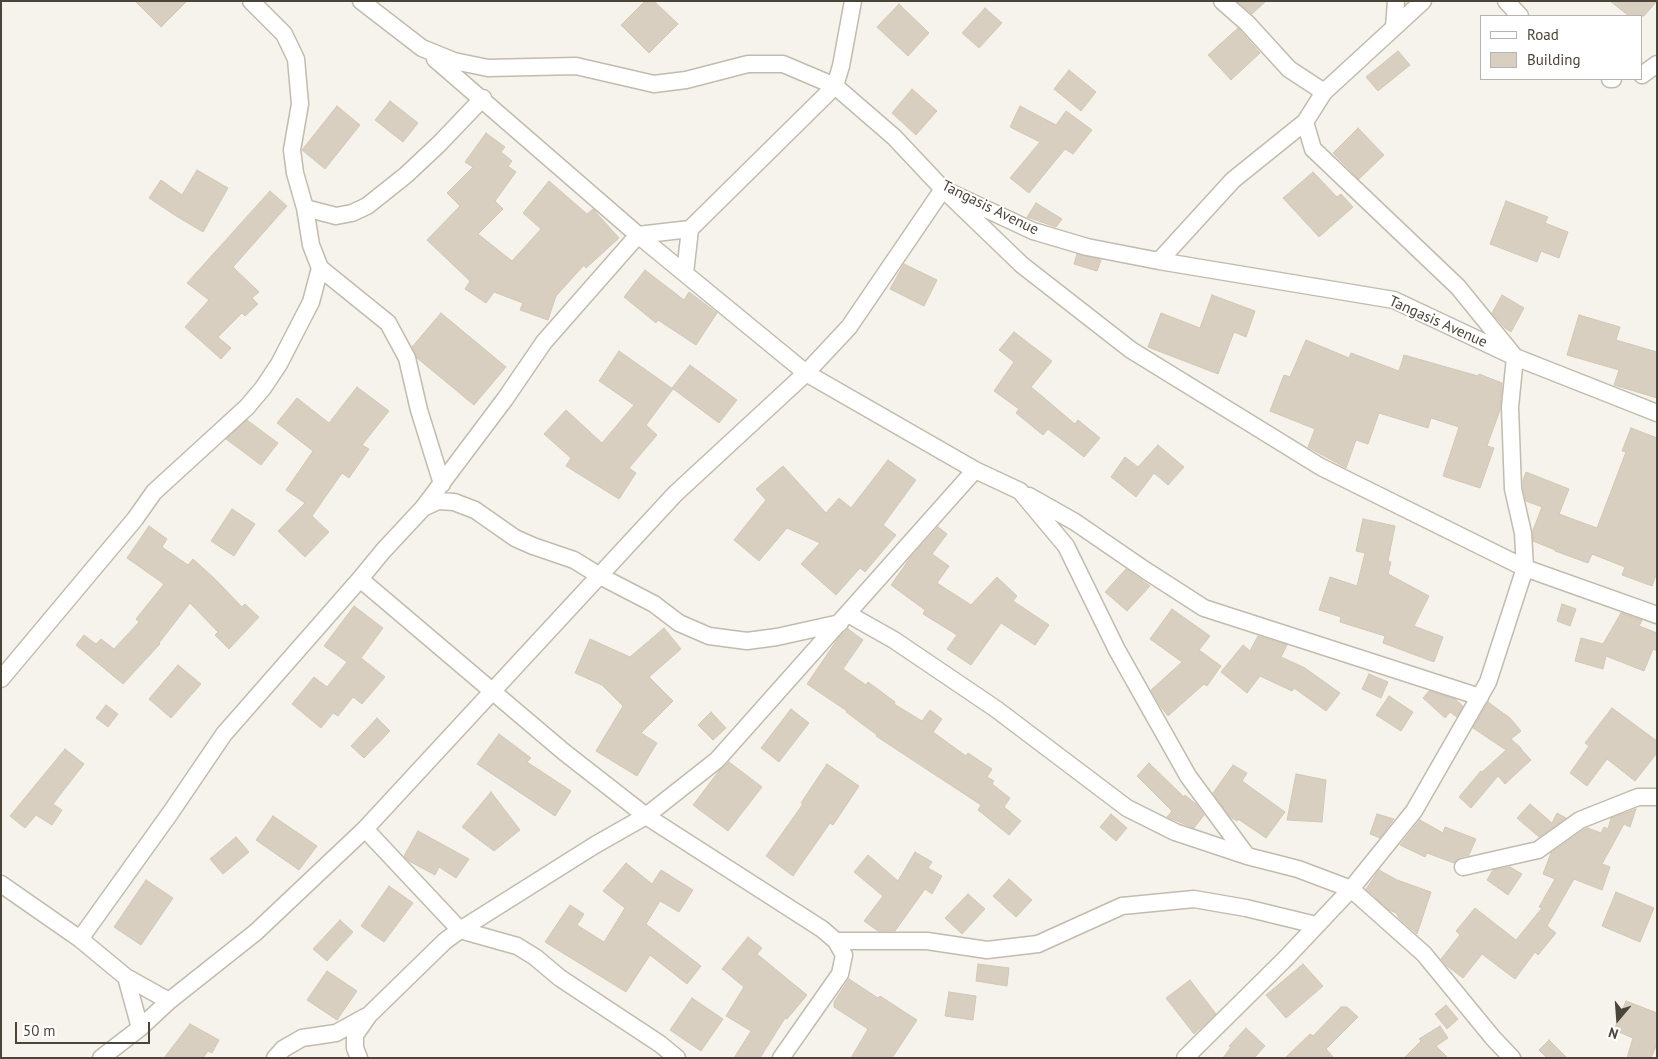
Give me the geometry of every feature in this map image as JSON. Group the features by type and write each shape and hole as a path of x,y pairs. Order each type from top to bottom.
{"street":[{"path":"252,1 284,34 296,59 300,104 292,150 295,173 305,208 311,245 320,268 388,323 406,358 419,410 442,484"},
{"name":"Tangasis Avenue","path":"361,1 422,48 454,61 488,68 576,66 654,84 686,80 748,64 783,64 834,86 894,137 943,189 1033,231 1087,247 1159,261 1394,300 1515,357 1657,412"},
{"path":"80,939 224,734 360,580 382,551 423,508 544,342 638,235 690,229 834,86 841,66 853,1"},
{"path":"1222,1 1247,23 1289,69 1324,92"},
{"path":"1394,27 1396,1"},
{"path":"1159,261 1233,180 1305,122 1324,92 1423,1"},
{"path":"1506,1 1519,15"},
{"path":"422,48 638,235 806,373 975,470 1020,491 1076,522 1204,608 1480,697"},
{"path":"1643,74 1657,64"},
{"path":"305,208 336,216 352,213 367,206 406,175 439,144 482,98"},
{"path":"1185,1058 1285,959 1350,889 1414,811 1488,682 1525,568 1523,533 1513,489 1510,407 1515,357 1458,287 1313,149 1305,122"},
{"path":"101,1058 256,932 366,829 491,691 676,494 806,373 848,327 943,189 1022,265 1131,350 1320,467 1525,568 1657,615"},
{"path":"685,273 690,229"},
{"path":"1,680 135,519 154,492 247,407 264,388 279,364 311,302 320,268"},
{"path":"359,1058 355,1048 355,1035 369,1015 445,941 595,844 646,816 717,760 975,470"},
{"path":"1020,491 1066,546 1117,650 1188,776 1248,856"},
{"path":"423,508 438,501 454,502 475,510 515,538 574,560 654,604 680,623 709,636 747,641 777,637 844,618 894,640 996,709 1127,808 1175,832 1248,856 1298,869 1350,889 1424,954 1493,1038 1512,1058"},
{"path":"360,580 564,752 646,816 822,928 836,941 844,955 840,974 781,1058"},
{"path":"1463,867 1538,850 1580,820 1638,797 1657,797"},
{"path":"366,829 460,930 517,946 535,957 560,978 660,1044 677,1058"},
{"path":"1,884 80,939 126,977 169,1001"},
{"path":"836,941 927,941 987,950 1038,944 1122,906 1194,899 1246,908 1316,925"},
{"path":"126,977 140,1028"},
{"path":"275,1058 283,1049 302,1038 336,1033 369,1015"}],"building":[{"path":"135,1 187,1 161,27"},
{"path":"645,1 654,1 678,24 649,53 621,25"},
{"path":"1237,1 1266,1 1252,14"},
{"path":"1610,1 1657,1 1644,16 1628,15"},
{"path":"899,4 929,33 908,56 877,27"},
{"path":"985,8 1002,23 979,48 962,33"},
{"path":"1238,28 1260,53 1231,80 1208,55"},
{"path":"1398,51 1410,65 1378,91 1366,77"},
{"path":"1069,70 1096,92 1081,111 1054,89"},
{"path":"912,89 937,111 916,135 892,113"},
{"path":"390,101 418,123 403,142 375,120"},
{"path":"337,106 360,125 325,169 302,150"},
{"path":"1020,106 1056,125 1066,111 1092,130 1073,154 1065,149 1029,193 1010,178 1040,142 1010,127"},
{"path":"1358,128 1384,155 1359,179 1333,153"},
{"path":"486,133 505,147 501,152 512,161 508,166 516,172 495,201 503,209 478,234 512,261 541,229 523,213 549,181 587,214 593,209 619,238 586,268 584,265 556,296 548,320 520,310 523,303 494,292 486,303 465,289 470,281 427,240 460,206 447,193 473,167 465,162"},
{"path":"197,170 228,188 203,232 149,198 161,180 182,195"},
{"path":"1313,172 1337,197 1341,194 1353,207 1319,237 1283,198"},
{"path":"270,191 287,206 233,267 259,292 252,298 258,304 245,316 242,313 218,337 231,348 221,359 185,327 209,300 187,283"},
{"path":"1506,201 1548,217 1545,223 1568,232 1559,258 1541,251 1537,262 1490,244"},
{"path":"1036,203 1062,219 1056,227 1027,217"},
{"path":"1077,254 1101,260 1097,271 1074,264"},
{"path":"904,264 937,280 924,306 890,289"},
{"path":"645,270 684,300 689,292 717,313 696,345 658,320 656,323 624,297"},
{"path":"1212,295 1255,311 1246,337 1234,332 1218,374 1148,347 1161,313 1200,328"},
{"path":"1502,295 1524,308 1511,332 1492,313"},
{"path":"441,313 506,367 474,405 417,358 412,347"},
{"path":"1579,315 1620,327 1616,340 1657,352 1657,398 1614,385 1619,370 1567,355"},
{"path":"1014,332 1052,361 1031,387 1075,424 1078,420 1100,438 1084,457 1048,429 1043,435 1016,413 1019,409 994,391 1014,362 999,350"},
{"path":"1306,340 1349,358 1351,353 1399,371 1404,355 1478,376 1479,374 1502,383 1500,410 1487,446 1494,448 1480,488 1443,476 1459,427 1431,418 1428,428 1379,413 1368,444 1356,440 1346,468 1308,447 1315,429 1270,411 1284,375 1290,377"},
{"path":"619,351 673,389 646,425 657,435 629,468 636,473 619,499 566,466 571,458 544,434 566,410 602,443 634,405 599,381"},
{"path":"690,365 737,400 719,423 672,388"},
{"path":"357,387 389,411 362,445 369,449 349,478 342,473 312,516 329,532 305,557 278,531 305,503 286,490 313,451 277,423 297,398 329,423"},
{"path":"247,420 278,443 261,465 226,439"},
{"path":"1631,428 1657,438 1657,572 1652,586 1622,575 1625,567 1592,554 1588,563 1533,541 1533,530 1542,507 1526,501 1523,488 1526,472 1569,489 1559,514 1597,528 1626,452 1622,451"},
{"path":"1158,445 1184,467 1168,485 1154,473 1136,497 1111,477 1125,457 1138,467"},
{"path":"888,460 916,480 883,525 896,535 865,572 860,568 836,595 801,564 820,543 787,528 759,561 734,540 766,500 756,489 783,466 826,513 839,498 851,508"},
{"path":"232,509 255,524 234,556 211,541"},
{"path":"1363,519 1395,526 1388,561 1391,562 1388,574 1429,596 1414,626 1443,637 1434,662 1383,643 1385,636 1340,622 1341,617 1319,610 1330,577 1357,586 1365,553 1356,551"},
{"path":"149,526 167,539 162,547 188,565 193,559 242,607 245,604 259,617 229,649 215,635 218,632 190,603 160,644 123,684 76,645 84,635 96,644 101,639 114,649 139,622 136,619 164,584 127,558"},
{"path":"938,527 947,534 932,554 949,566 937,583 971,605 997,577 1017,596 1013,601 1049,625 1035,645 1001,623 971,665 947,649 957,635 923,614 925,610 891,585 910,558"},
{"path":"1126,569 1150,586 1127,611 1105,592"},
{"path":"1562,604 1576,609 1570,626 1557,621"},
{"path":"354,606 383,628 361,658 385,677 362,704 353,697 338,716 333,713 321,728 292,704 314,677 327,687 347,662 324,646"},
{"path":"1172,609 1210,636 1199,650 1221,666 1207,686 1204,684 1168,716 1151,690 1182,662 1150,639"},
{"path":"1621,613 1642,620 1639,626 1657,633 1657,651 1653,649 1644,671 1606,656 1603,669 1575,661 1581,638 1603,644"},
{"path":"664,628 681,649 649,677 673,701 641,733 657,743 637,776 596,751 623,706 602,685 575,673 590,639 630,657"},
{"path":"848,629 863,640 843,669 866,685 868,682 895,702 894,704 922,721 930,710 942,719 933,732 966,756 968,753 992,769 987,777 994,781 992,784 1010,798 1004,807 1021,821 1009,835 978,810 981,805 876,736 847,711 807,684 839,637"},
{"path":"1258,636 1287,645 1281,657 1305,668 1340,693 1326,711 1294,688 1292,691 1260,676 1247,693 1221,672 1243,645 1250,651"},
{"path":"178,665 201,684 171,718 149,699"},
{"path":"1369,674 1388,682 1381,698 1362,689"},
{"path":"1429,691 1455,699 1463,706 1457,717 1450,712 1445,718 1423,698"},
{"path":"1389,696 1413,712 1401,731 1376,715"},
{"path":"1488,702 1510,718 1521,731 1511,739 1531,760 1505,784 1498,776 1471,808 1459,797 1481,771 1506,750 1473,728"},
{"path":"106,705 118,714 108,727 96,718"},
{"path":"1612,708 1657,741 1657,753 1635,781 1607,759 1587,786 1570,773 1589,746 1585,743"},
{"path":"791,709 809,723 779,762 761,748"},
{"path":"711,712 726,728 713,740 698,725"},
{"path":"377,718 390,731 364,758 351,746"},
{"path":"499,734 531,758 527,762 571,791 555,816 477,764"},
{"path":"65,749 84,764 53,804 62,810 52,825 36,815 25,828 10,816"},
{"path":"729,762 762,787 728,831 693,805 719,771"},
{"path":"1149,763 1184,797 1185,795 1196,804 1204,815 1194,828 1167,817 1172,811 1137,776"},
{"path":"827,764 859,786 833,825 830,823 793,876 766,856 803,804 801,803"},
{"path":"1233,765 1247,773 1242,781 1285,812 1266,838 1238,819 1237,821 1230,817 1213,793"},
{"path":"1296,774 1326,780 1322,822 1287,820"},
{"path":"491,792 520,830 494,851 462,827"},
{"path":"1530,804 1552,823 1557,813 1566,818 1539,837 1517,818"},
{"path":"1636,809 1630,827 1624,824 1602,864 1610,867 1602,890 1574,879 1547,926 1556,933 1538,955 1535,952 1515,979 1482,954 1463,978 1441,959 1460,935 1456,931 1475,908 1516,940 1542,908 1539,907 1555,879 1543,874 1551,853 1585,829 1588,828 1601,833 1604,827 1608,829 1611,818"},
{"path":"1111,814 1127,828 1116,841 1100,827"},
{"path":"1377,814 1394,819 1380,838 1370,834"},
{"path":"273,816 317,846 299,870 256,840"},
{"path":"1420,820 1443,833 1445,827 1476,839 1469,855 1460,857 1454,863 1427,853 1425,857 1400,845"},
{"path":"418,831 469,859 456,878 439,867 435,875 409,861 404,856"},
{"path":"236,837 249,852 223,874 210,859"},
{"path":"915,852 932,862 928,868 942,876 932,894 925,889 895,931 878,931 864,921 883,896 854,872 868,855 898,881"},
{"path":"626,863 652,884 661,870 693,890 679,912 660,901 646,924 701,966 687,984 650,955 626,992 545,942 570,905 584,914 577,925 604,942 625,908 603,891"},
{"path":"1510,867 1522,874 1508,895 1487,880 1493,870"},
{"path":"1379,870 1397,880 1431,892 1417,934 1396,913 1389,910 1366,889"},
{"path":"1009,879 1032,900 1016,917 993,896"},
{"path":"146,880 173,898 141,945 114,927"},
{"path":"389,886 413,903 384,942 361,926"},
{"path":"1616,892 1654,908 1640,942 1602,926"},
{"path":"968,894 985,909 962,934 945,918"},
{"path":"340,920 353,932 327,961 313,949"},
{"path":"748,937 762,948 757,954 807,995 787,1019 785,1018 760,1058 734,1058 751,1031 726,1016 744,987 722,969"},
{"path":"978,964 1009,968 1007,986 976,981"},
{"path":"1303,964 1323,986 1286,1018 1266,995"},
{"path":"327,971 357,991 337,1020 307,1000"},
{"path":"849,979 917,1020 892,1058 851,1058 868,1029 834,1007 834,1002"},
{"path":"1190,980 1216,1014 1194,1034 1166,998"},
{"path":"949,992 976,996 973,1020 945,1016"},
{"path":"692,998 723,1019 701,1051 670,1030"},
{"path":"1626,1001 1657,1013 1657,1044 1651,1058 1627,1058 1633,1038 1614,1030"},
{"path":"1446,1005 1458,1019 1447,1029 1435,1014"},
{"path":"1341,1007 1347,1007 1358,1017 1326,1049 1334,1058 1285,1058 1310,1034 1313,1036"},
{"path":"190,1024 219,1040 212,1053 208,1051 203,1058 164,1058"},
{"path":"1440,1026 1448,1038 1436,1046 1448,1058 1404,1058 1421,1041 1419,1039"},
{"path":"1246,1028 1265,1046 1254,1058 1223,1058 1231,1047 1229,1046"},
{"path":"1549,1040 1567,1058 1547,1058 1539,1050"}]}
